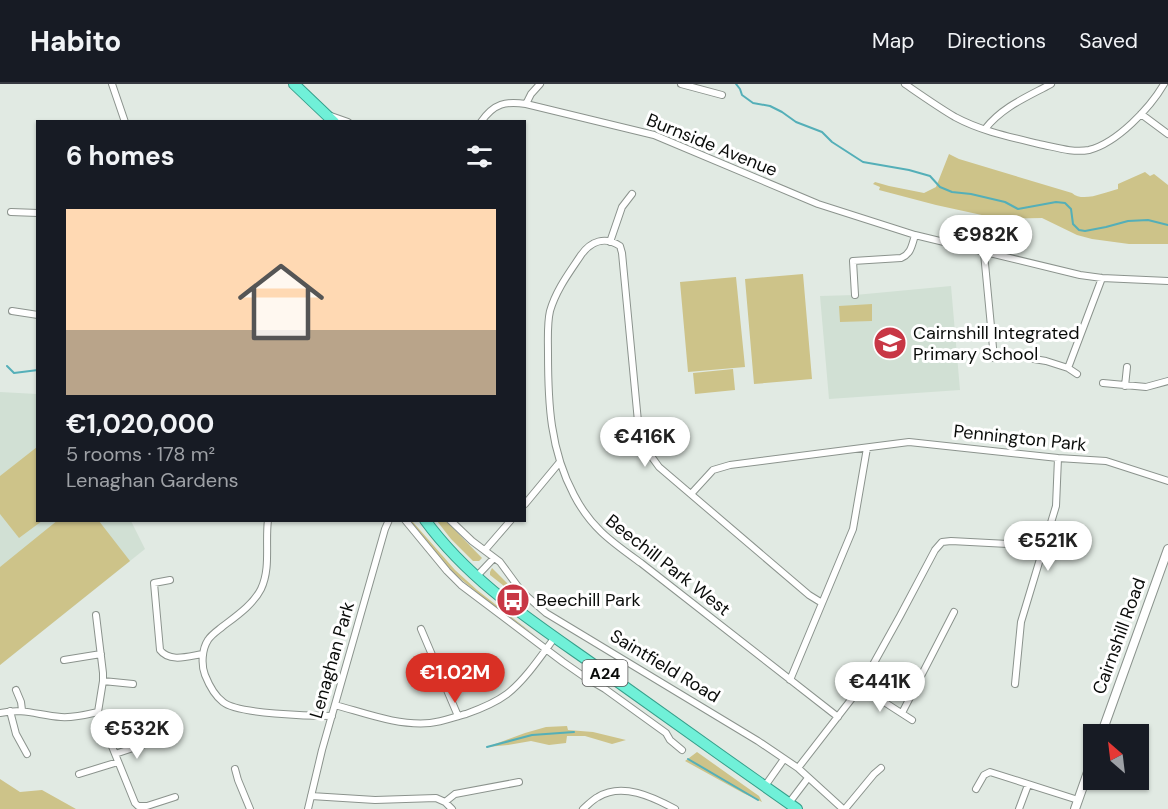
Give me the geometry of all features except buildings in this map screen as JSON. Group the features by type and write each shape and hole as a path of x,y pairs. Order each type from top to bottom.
{"highway":[{"path":"294,84 331,118"},
{"name":"Saintfield Road","path":"428,522 448,549 476,577 518,610 794,806"}],"street":[{"path":"112,84 124,120"},
{"path":"526,104 540,84"},
{"path":"681,84 722,95"},
{"path":"905,84 955,117 985,129 1061,149 1080,151 1089,150 1104,143 1125,128 1153,102 1164,84"},
{"path":"985,129 1005,109 1051,84"},
{"name":"Burnside Avenue","path":"483,120 492,110 506,102 526,104 654,135 814,203 915,235 1080,275 1168,281"},
{"path":"1142,114 1168,134"},
{"path":"632,194 622,207 610,242 620,246 622,253 638,422 642,441 659,467 809,595 822,603"},
{"path":"11,212 36,213"},
{"path":"853,261 907,256 915,235"},
{"name":"Beechill Park West","path":"610,242 601,240 592,243 584,251 561,286 549,313 549,416 559,464 574,497 593,525 610,541 641,562 837,717"},
{"path":"852,252 855,295"},
{"path":"984,253 994,358"},
{"path":"1068,368 1102,278"},
{"path":"12,311 36,315"},
{"path":"1034,359 1068,368 1077,374"},
{"path":"1125,386 1126,368"},
{"path":"1103,383 1146,387 1168,381"},
{"name":"Pennington Park","path":"691,494 713,470 721,467 909,442 1106,461 1168,481"},
{"path":"790,680 853,529 867,448"},
{"path":"1015,684 1021,622 1056,506 1058,458"},
{"path":"526,503 559,464"},
{"name":"Lenaghan Park","path":"308,809 335,705 388,522"},
{"path":"407,522 440,564 461,585 586,678 666,733 670,740 682,750"},
{"name":"Saintfield Road","path":"452,522 471,541 504,567 522,592 546,613 758,741 798,768 844,809"},
{"path":"485,550 509,522"},
{"path":"268,523 267,563 260,591 247,607 208,639 203,668 217,697 229,706 270,712 332,716"},
{"path":"798,768 860,688 935,550 942,542 1008,544 1042,549"},
{"name":"Cairnshill Road","path":"1105,724 1168,549"},
{"path":"476,577 494,558"},
{"path":"170,580 154,584 160,650 166,656 173,658 204,654"},
{"path":"902,713 954,612"},
{"path":"96,615 104,681 98,712 132,798 137,807 175,797"},
{"path":"421,629 458,716"},
{"path":"335,705 418,723 431,723 458,716 486,706 506,695 555,637"},
{"path":"64,660 100,654"},
{"path":"104,681 133,684"},
{"path":"860,688 912,720"},
{"path":"16,690 22,710"},
{"path":"0,713 22,710 73,717 98,712"},
{"path":"10,711 16,734 27,754"},
{"path":"115,754 151,742"},
{"path":"765,786 784,759"},
{"path":"79,774 118,762"},
{"path":"844,809 881,768"},
{"path":"236,769 250,809"},
{"path":"976,789 984,775 990,772 1076,805 1083,786"},
{"path":"794,806 808,778"},
{"path":"445,801 455,794 519,782"},
{"path":"1019,809 1028,785"},
{"path":"583,809 591,801 604,794 623,791 647,795 675,809"},
{"path":"310,796 375,800 430,798 445,801 452,809"},
{"path":"375,800 375,809"}],"shaded area":[{"path":"949,154 1082,197 1118,189 1118,184 1145,172 1150,176 1154,174 1168,185 1168,244 1129,244 1092,239 1077,235 1042,218 1000,219 879,190 880,187 873,184 875,182 924,193 936,187"},
{"path":"803,274 812,379 754,384 745,279"},
{"path":"736,277 745,367 688,372 680,282"},
{"name":"Cairnshill Integrated Primary School","path":"951,286 960,390 829,399 820,296"},
{"path":"872,304 872,321 840,322 839,306"},
{"path":"733,369 735,390 695,394 693,373"},
{"path":"0,392 36,394 36,522 132,522 145,549 0,665"},
{"path":"36,448 36,522 41,522 19,538 0,514 0,476"},
{"path":"56,522 100,522 130,561 0,665 0,567"},
{"path":"411,522 455,570 536,636 487,601 437,556"},
{"path":"438,522 447,522 482,558 479,561 473,561"},
{"path":"492,568 515,591 514,594 490,575"},
{"path":"567,726 568,730 593,732 626,740 612,744 585,736 567,736 566,743 549,745 531,741 487,747 546,727"},
{"path":"697,752 759,796 762,802 685,761"},
{"path":"0,779 20,792 42,790 76,809 0,809"}],"waterway":[{"path":"736,84 742,95 753,103 770,106 796,122 822,132 832,142 863,162 930,176 940,187 952,192 1005,202 1018,209 1056,202 1065,203 1071,209 1073,224 1079,230 1085,231 1128,221 1148,220 1168,225"},
{"path":"7,366 14,373 36,370"},
{"path":"487,747 532,735 574,732"},
{"path":"688,759 758,800"}],"place":[{"name":"Cairnshill Integrated Primary School","path":"890,343"},
{"name":"Beechill Park","path":"513,600"}]}
